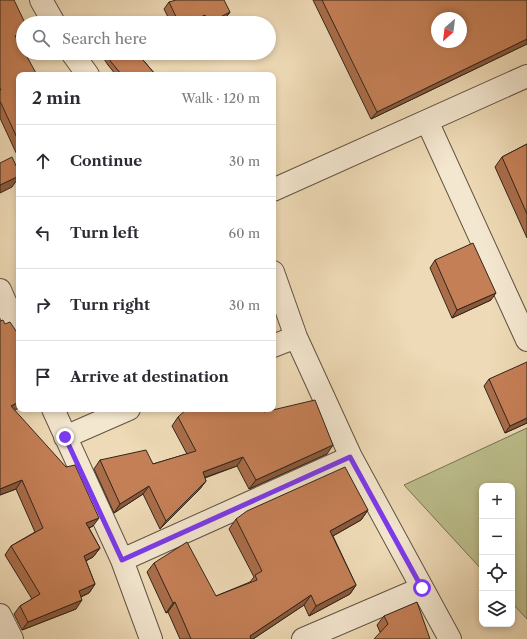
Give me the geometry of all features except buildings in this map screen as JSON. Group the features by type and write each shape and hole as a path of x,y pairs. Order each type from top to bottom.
{"street":[{"path":"41,0 50,16"},
{"path":"77,60 86,72"},
{"path":"276,189 527,76"},
{"path":"427,121 527,340"},
{"path":"276,280 296,337 350,457 450,639"},
{"path":"7,302 16,325"},
{"path":"276,345 296,337"},
{"path":"53,412 122,560 152,639"},
{"path":"65,437 122,412"},
{"path":"122,560 350,457"},
{"path":"303,639 422,588"},
{"path":"0,615 12,639"}],"green space":[{"path":"527,428 527,619 515,606 515,483 479,483 479,567 404,485"}],"route":[{"path":"65,437 122,560 350,457 422,588"}]}
